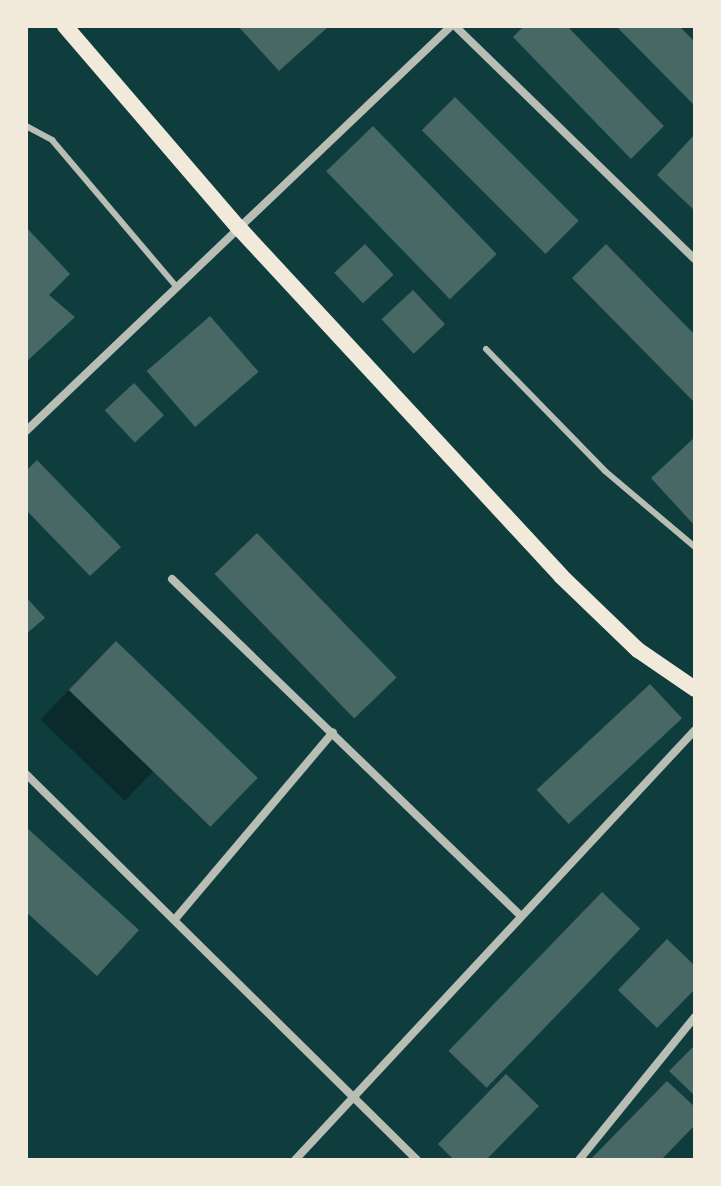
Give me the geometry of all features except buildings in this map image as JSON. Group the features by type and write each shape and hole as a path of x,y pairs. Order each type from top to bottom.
{"main road":[{"path":"65,26 239,228 599,615 695,689"}],"street":[{"path":"26,431 453,26 695,259"},
{"path":"172,579 519,914"},
{"path":"295,1160 519,914 695,730"},
{"path":"176,918 333,732"},
{"path":"26,774 355,1094 417,1160"},
{"path":"579,1160 695,1017"}],"lane":[{"path":"26,126 52,140 176,286"},
{"path":"486,349 605,471 695,547"}],"water":[{"path":"69,690 153,771 125,801 41,719"}]}
